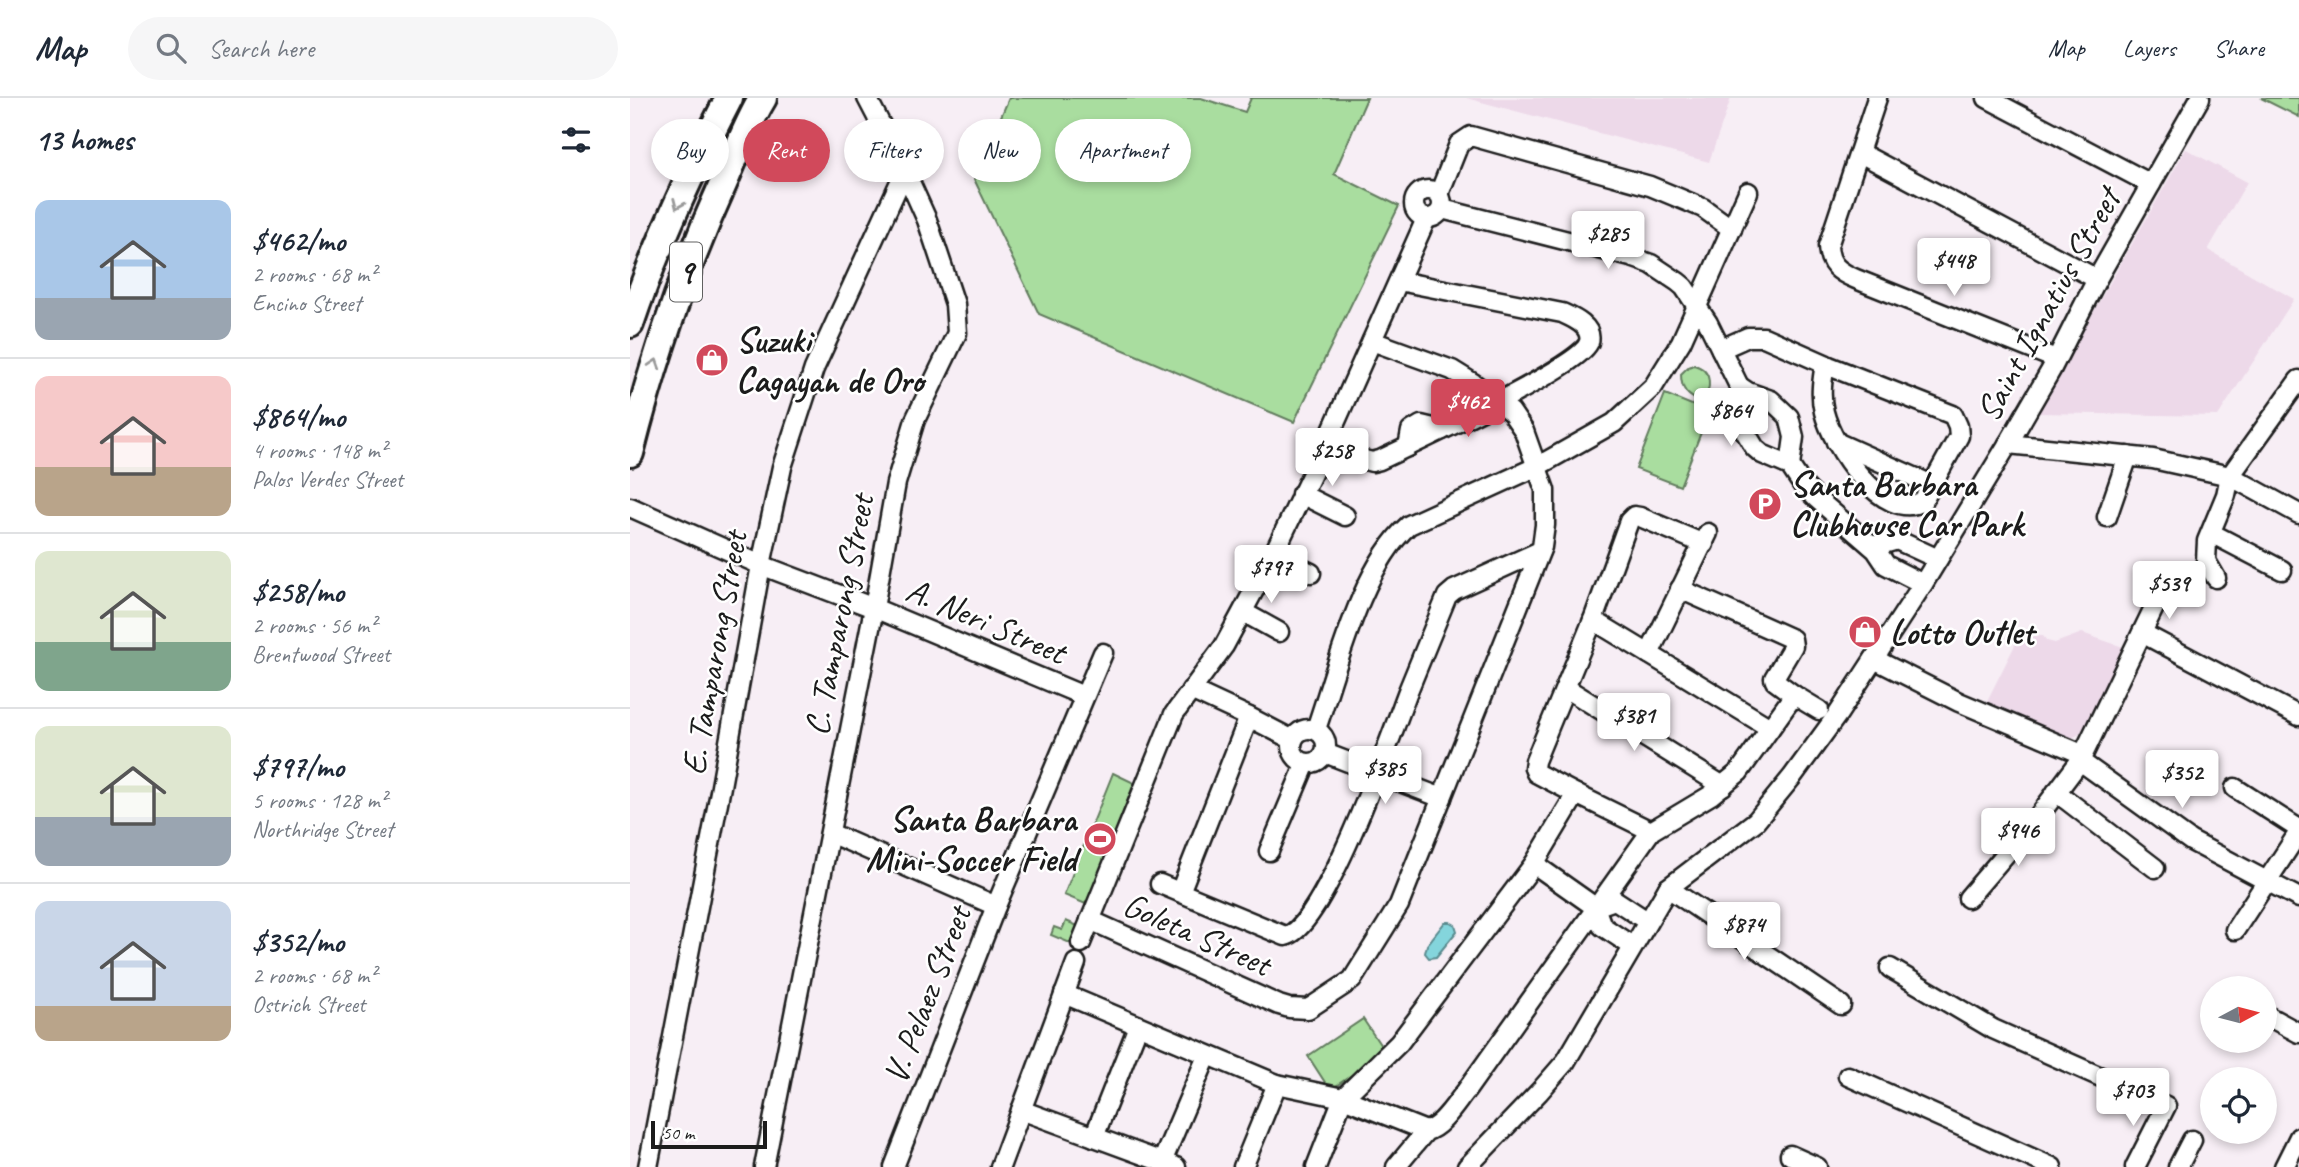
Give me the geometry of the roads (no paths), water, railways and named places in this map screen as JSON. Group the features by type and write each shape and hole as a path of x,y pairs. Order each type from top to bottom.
{"highway":[{"name":"9","path":"630,324 697,159 729,98"},
{"name":"9","path":"630,453 672,307 707,219 763,98"}],"street":[{"name":"C. Tamparong Street","path":"867,98 878,119"},
{"path":"1877,98 1829,242 1830,259 1835,268 1856,279 2056,359"},
{"path":"1987,98 2151,184"},
{"name":"Saint Ignatius Street","path":"1467,1167 1566,1061 1668,888 1747,828 1766,810 1838,714 1923,584 2008,444 2097,279 2200,98"},
{"path":"1081,943 1174,714 1224,646 1273,555 1426,219 1438,215 1459,144 1463,139 1471,136 1650,186 1703,208 1732,229"},
{"path":"1860,153 2097,279"},
{"name":"E. Tamparong Street","path":"648,1167 761,565 782,467 814,369 900,182"},
{"name":"C. Tamparong Street","path":"764,1167 874,608 893,496 908,438 957,333 955,304 927,220 910,182"},
{"path":"1426,219 1416,213 1415,198 1426,190 1440,202 1651,264 1672,276 1684,287 1698,307 1739,386 1739,415 1744,433 1755,448 1790,466 1804,486 1871,545 1886,565 1923,584"},
{"path":"1316,729 1364,594 1382,557 1397,536 1409,525 1538,466 1614,423 1653,387 1681,342 1748,192"},
{"path":"1323,449 1371,462 1380,460 1498,402 1578,356 1588,345 1587,330 1578,321 1562,313 1399,281"},
{"path":"1721,349 1748,337 1764,337 1952,415 1958,426 1959,436 1923,501 1903,506 1894,503 1859,477 1835,442 1822,405 1825,364"},
{"path":"1325,753 1442,798 1544,539 1546,502 1538,466 1524,431 1511,412 1464,376 1372,341"},
{"path":"2216,578 2206,561 2207,541 2226,495 2230,476 2299,381"},
{"path":"1739,386 1771,400 1789,417 1794,437 1790,466"},
{"path":"1835,442 1932,485"},
{"path":"2008,444 2179,463 2230,476 2299,514"},
{"path":"2107,517 2128,456"},
{"path":"1301,494 1345,516"},
{"name":"A. Neri Street","path":"630,508 761,565 874,608 1084,696"},
{"path":"1649,654 1706,539 1640,517 1631,518 1534,768 1536,773 1651,831"},
{"path":"2211,533 2282,570"},
{"path":"1871,545 1896,540 1938,559"},
{"path":"1160,884 1285,936 1301,928 1339,861 1378,773 1448,594 1540,551"},
{"path":"1273,555 1311,573"},
{"path":"1680,589 1792,639 1793,646 1774,678 1775,681 1819,710"},
{"path":"1968,898 2056,792 2081,757 2162,592"},
{"path":"1244,612 1279,632"},
{"path":"1593,620 1770,728"},
{"path":"2142,633 2299,716"},
{"name":"V. Pelaez Street","path":"894,1167 996,906 1103,653"},
{"path":"1874,659 1959,702 2081,757 2191,841 2299,898"},
{"path":"1566,688 1723,786"},
{"path":"1191,690 1249,716 1293,740"},
{"path":"1396,1167 1426,1131 1431,1130 1445,1117 1466,1091 1651,831 1712,795 1739,772 1794,695"},
{"path":"1180,892 1249,716"},
{"path":"1316,729 1326,742 1325,753 1317,761 1306,763 1292,751 1293,740 1300,731 1316,729"},
{"path":"1269,851 1306,763"},
{"path":"2235,788 2299,831 2235,930"},
{"path":"2056,792 2155,868"},
{"path":"1316,1167 1343,1098 1399,1043 1534,864 1576,794"},
{"name":"Goleta Street","path":"1090,920 1279,1005 1308,1009 1356,976 1402,900 1442,798"},
{"path":"830,833 996,906"},
{"path":"1534,864 1595,907 1602,926 1632,946"},
{"path":"1668,888 1841,1005"},
{"path":"1595,907 1615,900 1647,921"},
{"path":"1000,1167 1076,963"},
{"path":"1889,968 1993,1029 2166,1106 2137,1166"},
{"path":"1064,995 1277,1084 1343,1098 1426,1131"},
{"path":"2277,1021 2299,1032"},
{"path":"1094,1137 1138,1026"},
{"path":"1021,1110 1169,1165 1207,1056"},
{"path":"1848,1076 2052,1167"},
{"path":"1243,1167 1277,1084"},
{"path":"2284,1167 2299,1136"},
{"path":"2178,1167 2192,1140"},
{"path":"1790,1155 1817,1167"}],"water":[{"path":"1445,922 1455,925 1457,931 1436,957 1429,958 1425,953 1427,945"}],"place":[{"name":"Suzuki Cagayan de Oro","path":"712,360"},
{"name":"Santa Barbara Clubhouse Car Park","path":"1765,504"},
{"name":"Lotto Outlet","path":"1865,632"},
{"name":"Santa Barbara Mini-Soccer Field","path":"1100,839"}]}
